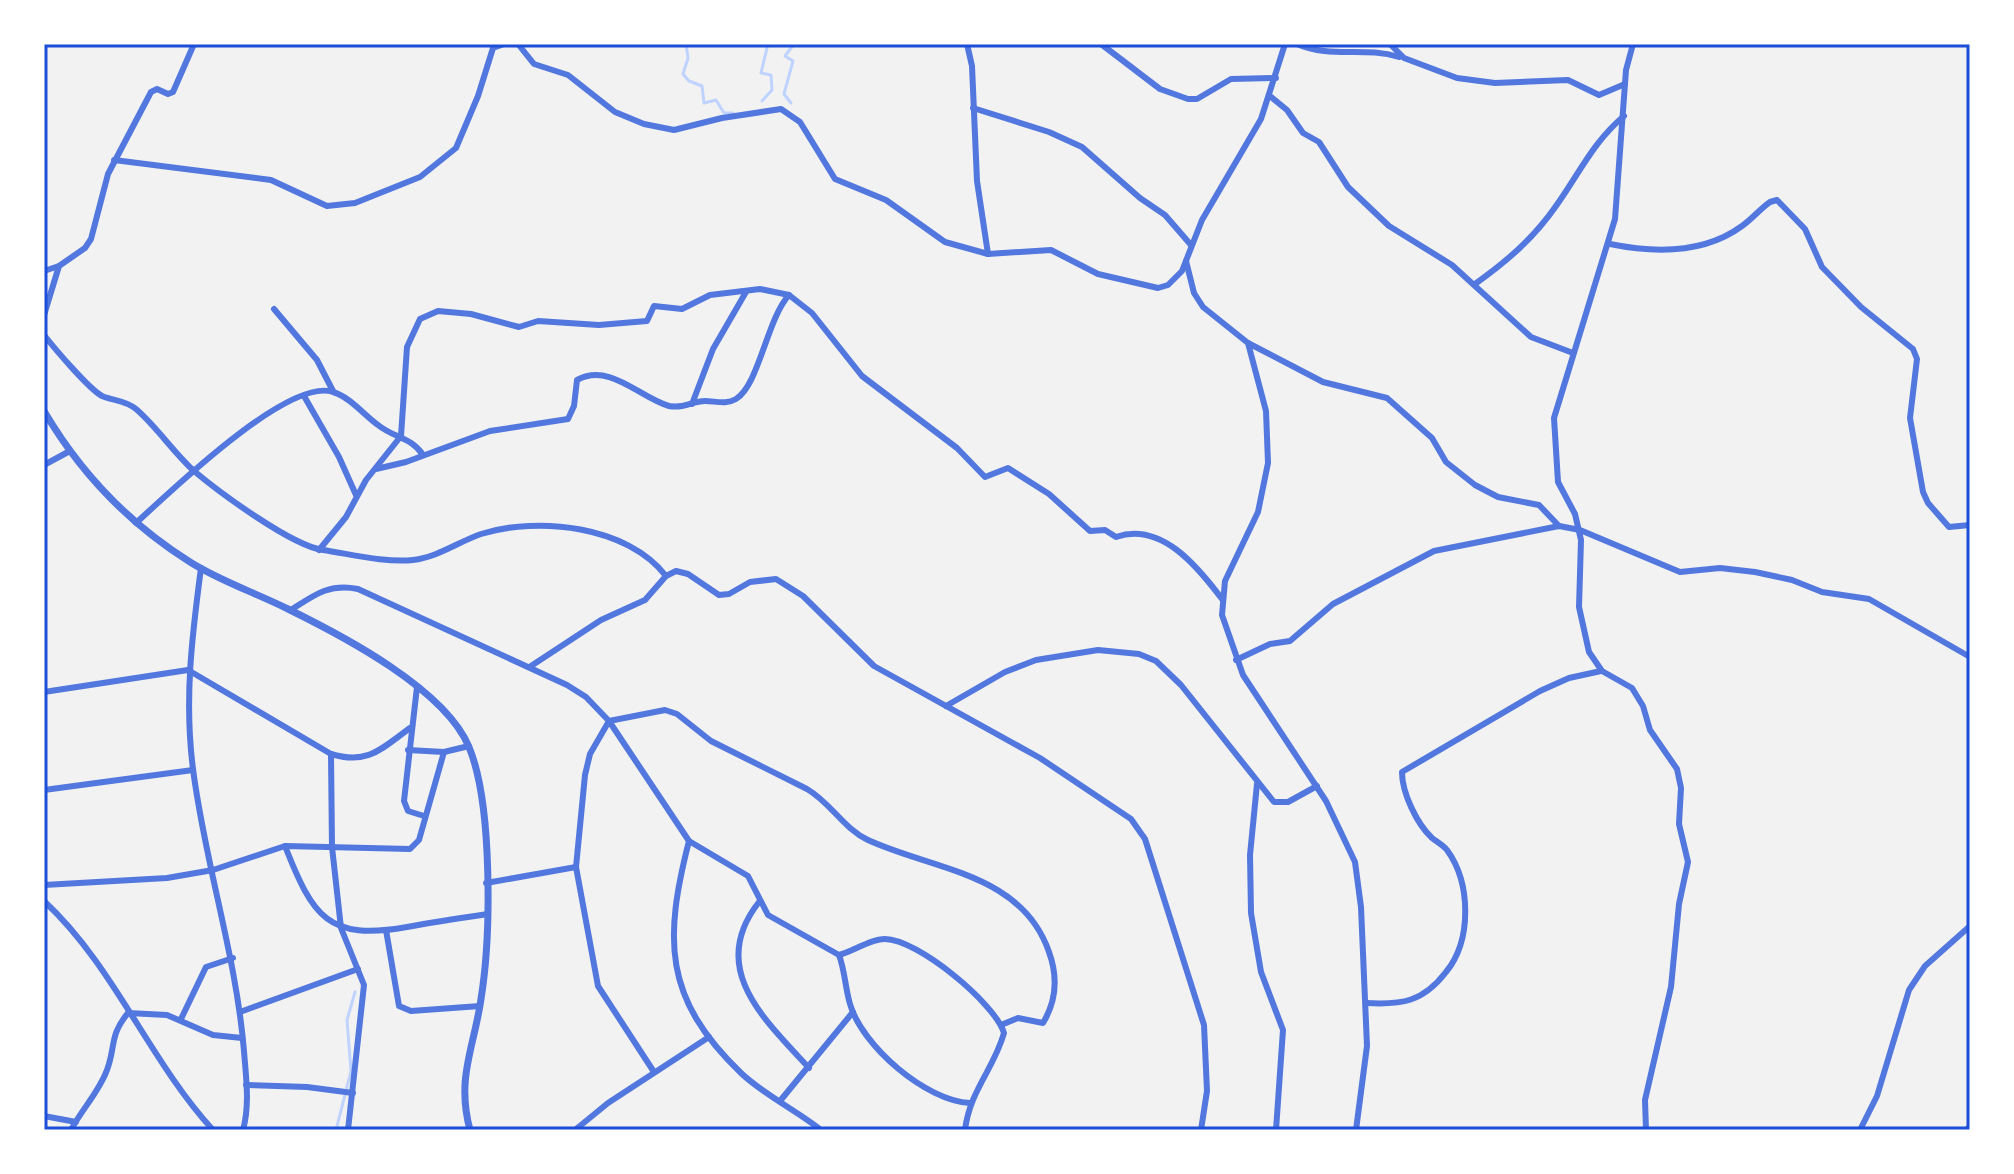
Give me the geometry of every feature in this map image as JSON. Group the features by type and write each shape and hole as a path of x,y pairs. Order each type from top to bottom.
{"street":[{"path":"44,271 59,266 91,239 97,205 114,160 151,92 157,89 168,94 173,92 194,44"},
{"path":"114,160 271,180 327,206 355,203 420,177 456,148 478,96 494,46 504,44"},
{"path":"518,44 534,64 568,75 615,112 654,126 674,130 722,118 781,109 800,122 835,179 886,200 945,242 988,254 1051,250 1098,274 1158,288 1176,278 1186,261 1191,245 1270,96 1285,44"},
{"path":"967,44 972,66 977,181 988,254"},
{"path":"1101,44 1160,89 1188,99 1197,99 1231,79 1276,78"},
{"path":"1297,44 1332,54 1374,51 1475,81 1568,80 1599,95 1625,84"},
{"path":"1390,44 1404,58"},
{"path":"1633,44 1625,84 1610,244 1557,403 1555,434 1558,482 1580,530 1578,589 1582,633 1589,652 1602,671 1632,688 1643,706 1650,730 1671,758 1681,788 1679,824 1688,862 1679,904 1671,987 1645,1100 1646,1130"},
{"path":"1270,96 1287,110 1303,133 1319,142 1333,167 1365,205 1389,226 1452,265 1531,337 1573,353"},
{"path":"973,108 1049,132 1082,147 1165,215 1191,245"},
{"path":"1475,284 1524,247 1558,203 1595,144 1624,116"},
{"path":"1610,244 1646,250 1687,248 1725,236 1770,202 1777,200 1785,205 1805,229 1822,267 1861,307 1913,349 1917,359 1910,418 1925,499 1949,527 1970,525"},
{"path":"1186,261 1194,293 1203,307 1248,343 1323,382 1387,398 1432,438 1446,462 1475,485 1498,497 1539,505 1559,526"},
{"path":"44,315 59,266"},
{"path":"319,550 340,525 374,469 401,436 407,347 416,324 428,314 451,311 519,327 538,321 623,324 647,321 654,306 659,304 682,309 710,295 773,290 789,295 812,313 862,376 957,448 985,477 1008,468 1049,494 1090,531 1105,530 1116,537 1139,534 1173,547 1196,565 1222,599"},
{"path":"692,404 713,349 746,292"},
{"path":"374,469 490,431 568,419 574,406 577,380 586,375 628,384 672,406 726,402 744,391 768,338 774,315 789,295"},
{"path":"274,309 317,360 333,391 385,430 411,441 423,455"},
{"path":"44,335 88,387 133,407 194,471 258,517 319,550 412,560 438,554 482,534 522,526 546,526 597,535 635,548 655,561 666,576"},
{"path":"1248,343 1266,411 1268,463 1258,512 1232,559 1222,599 1227,635 1236,660 1317,786 1355,862 1366,1003 1365,1080 1356,1130"},
{"path":"136,523 228,440 304,396 333,391"},
{"path":"304,396 339,457 356,495"},
{"path":"44,411 68,452 94,484 136,523 201,568 291,610 417,687 447,713 469,746 478,779 488,914 488,956 480,1006 466,1057 465,1106 470,1130"},
{"path":"44,465 68,452"},
{"path":"1236,660 1270,644 1290,641 1333,604 1434,551 1559,526 1580,530 1680,572 1720,568 1755,572 1792,580 1822,592 1869,599 1970,657"},
{"path":"201,568 188,670 193,770 233,958 246,1085 243,1130"},
{"path":"531,666 601,620 645,600 666,576 676,571 688,574 719,595 729,594 763,579 789,585 874,666 1040,758 1139,827 1204,1025 1207,1091 1201,1130"},
{"path":"291,610 322,590 339,585 358,589 531,666 586,697 609,721 689,841 748,876 768,915 839,955 888,938 916,949 966,986 1001,1025 1000,1047 970,1103 965,1130"},
{"path":"946,706 1005,672 1036,660 1098,650 1139,654 1156,661 1181,685 1232,745 1268,798 1281,804 1317,786"},
{"path":"44,692 188,670 331,754 353,760 366,757 410,728"},
{"path":"1366,1003 1393,1005 1423,996 1448,970 1459,952 1464,933 1465,914 1456,871 1447,850 1423,827 1404,788 1402,772 1540,691 1602,671"},
{"path":"417,687 410,728 405,807 424,816"},
{"path":"654,1072 598,986 576,867 590,754 609,721 652,710 677,714 711,741 822,798 855,834 977,879 1013,899 1038,928 1057,982 1043,1023 1018,1018 1001,1025"},
{"path":"408,750 444,752 469,746"},
{"path":"44,885 167,878 213,870 285,846 410,849 419,840 444,752"},
{"path":"331,754 332,847 341,928 358,969 364,1000 348,1130"},
{"path":"44,790 193,770"},
{"path":"1257,783 1250,855 1251,913 1261,972 1283,1030 1276,1130"},
{"path":"689,841 680,875 672,947 678,987 709,1037 742,1074 821,1130"},
{"path":"285,846 300,885 327,919 341,928 363,933 488,914"},
{"path":"486,883 576,867"},
{"path":"44,901 75,933 181,1091 213,1130"},
{"path":"759,902 742,924 737,949 740,972 767,1023 809,1068"},
{"path":"1860,1130 1877,1096 1909,990 1925,966 1969,929"},
{"path":"386,930 399,1006 411,1011 480,1006"},
{"path":"839,955 853,1012 885,1056 943,1098 970,1103"},
{"path":"181,1019 206,967 233,958"},
{"path":"240,1012 358,969"},
{"path":"780,1101 853,1012"},
{"path":"128,1013 155,1013 181,1019 213,1035 242,1038"},
{"path":"71,1130 107,1070 113,1033 128,1013"},
{"path":"575,1130 654,1072 709,1037"},
{"path":"246,1085 307,1087 353,1093"},
{"path":"44,1116 76,1122"}],"waterway":[{"path":"686,44 688,58 683,74 689,81 702,86 704,103 716,100 724,113 733,113"},
{"path":"762,101 772,90 771,75 761,73 768,44"},
{"path":"791,103 784,94 793,61 785,56 794,44"},
{"path":"336,1130 351,1071 347,1020 355,992"}]}
